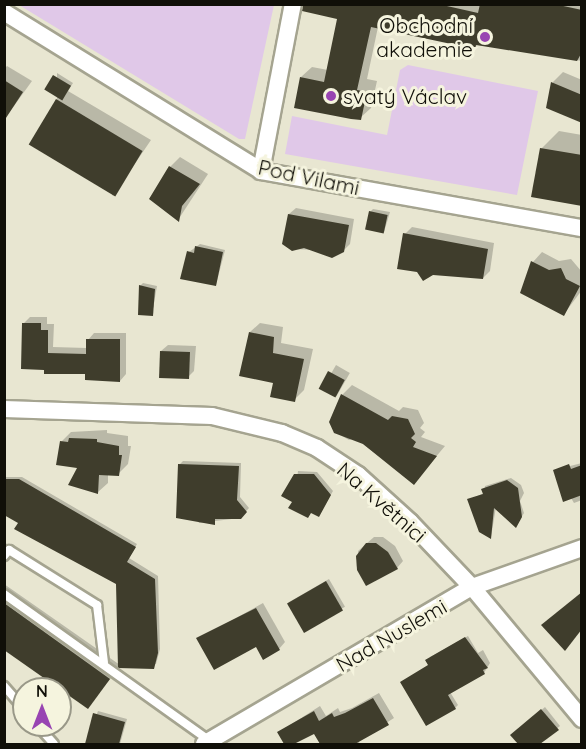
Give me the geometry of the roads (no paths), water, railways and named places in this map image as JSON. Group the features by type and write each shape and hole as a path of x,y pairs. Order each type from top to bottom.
{"street":[{"path":"261,171 293,4"},
{"name":"Pod Vilami","path":"4,12 261,171 582,228"},
{"name":"Na Květnici","path":"4,409 212,416 282,433 317,448 358,475 410,522 472,587 582,719"},
{"name":"Nad Nuslemi","path":"207,742 472,587 582,548"}],"lane":[{"path":"4,556 9,550 97,605 104,663"},
{"path":"4,594 104,663 207,742"}],"place":[{"name":"Obchodní akademie","path":"485,37"},
{"name":"svatý Václav","path":"331,96"}]}
